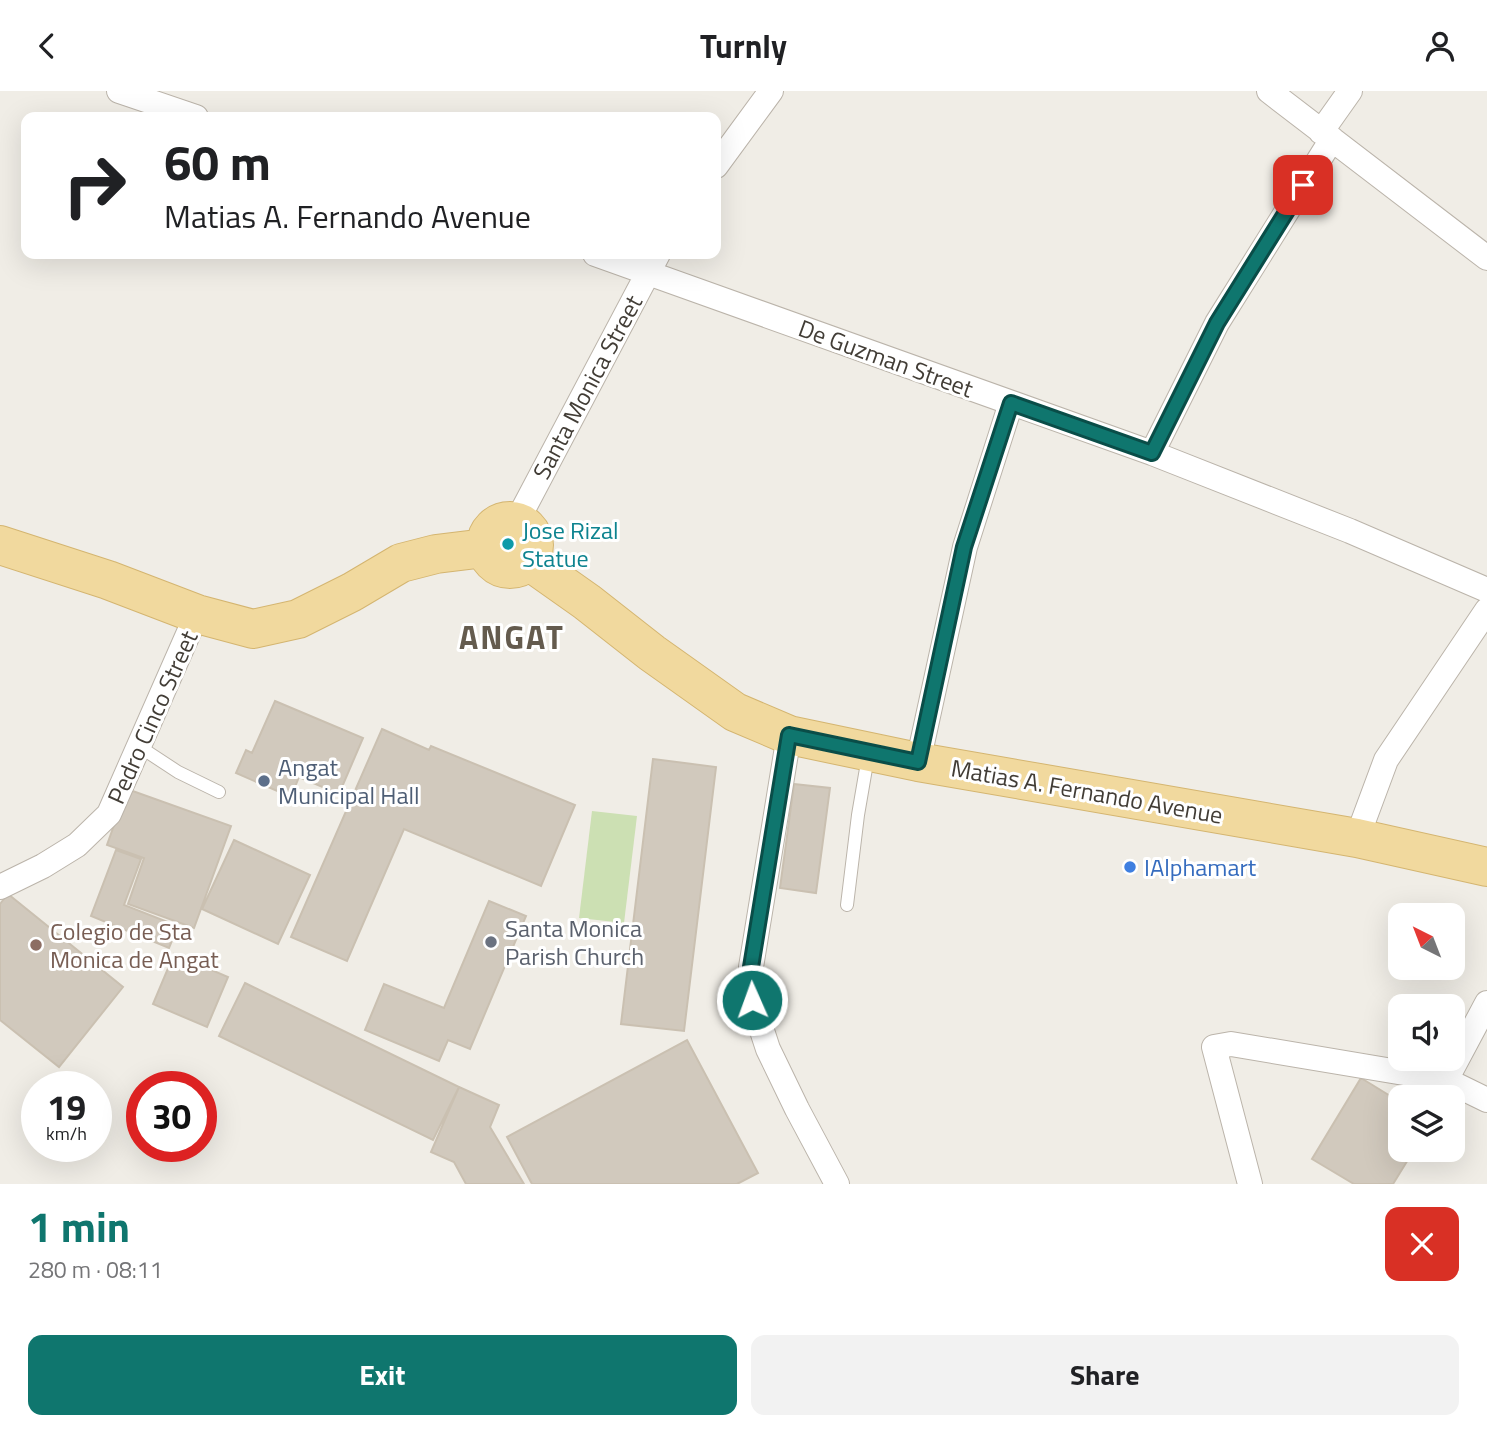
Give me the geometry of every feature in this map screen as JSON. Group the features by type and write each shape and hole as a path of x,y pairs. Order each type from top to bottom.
{"main road":[{"path":"507,520 517,521 532,534 535,543 529,561 511,570 494,564 488,557 486,538 497,524 507,520"},
{"path":"0,545 108,580 197,614 253,629 298,619 401,563 436,554 485,548"},
{"name":"Matias A. Fernando Avenue","path":"529,561 735,712 789,735 868,753 1357,838 1487,867"}],"street":[{"path":"119,91 181,112"},
{"path":"721,159 771,91"},
{"path":"1269,91 1487,258"},
{"path":"1152,453 1217,323 1350,91"},
{"name":"De Guzman Street","path":"627,259 653,263 1011,403 1152,453 1350,531 1487,590"},
{"name":"Santa Monica Street","path":"517,521 653,263"},
{"path":"918,762 964,547 1011,403"},
{"path":"1357,838 1386,760 1487,610"},
{"name":"Pedro Cinco Street","path":"0,887 43,866 77,845 109,814 197,614"},
{"path":"789,735 751,967 752,1000 768,1049 837,1184"},
{"path":"1446,1080 1487,1003"},
{"path":"1250,1184 1214,1047 1231,1044 1446,1080 1487,1100"}],"lane":[{"path":"139,747 178,772 219,792"},
{"path":"847,905 868,753"}],"green space":[{"path":"592,811 637,816 624,923 579,918"}],"building":[{"path":"275,701 363,738 339,794 299,777 291,797 236,773 246,750 252,753"},
{"path":"382,729 429,750 431,746 575,805 541,886 404,829 347,961 291,937"},
{"path":"653,759 716,767 684,1031 621,1024"},
{"path":"794,784 830,788 816,893 780,888"},
{"path":"127,789 231,826 194,928 128,904 144,858 107,845"},
{"path":"234,840 310,875 278,944 202,909"},
{"path":"116,850 141,859 124,905 178,926 169,948 91,916"},
{"name":"Colegio de Sta Monica de Angat","path":"8,894 123,987 59,1067 0,1020 0,904"},
{"path":"489,901 526,916 470,1049 448,1040 439,1061 365,1030 384,984 444,1008"},
{"path":"174,954 228,977 207,1027 153,1004"},
{"path":"245,983 459,1087 433,1140 219,1036"},
{"path":"687,1040 758,1173 737,1184 532,1184 507,1137"},
{"path":"1361,1078 1388,1095 1388,1162 1407,1162 1393,1184 1354,1184 1312,1159"},
{"path":"459,1087 499,1105 490,1127 524,1184 466,1184 454,1162 431,1152"}],"place":[{"name":"Jose Rizal Statue","path":"508,544"},
{"name":"Angat Municipal Hall","path":"264,781"},
{"name":"IAlphamart","path":"1130,867"},
{"name":"Santa Monica Parish Church","path":"491,942"},
{"name":"Colegio de Sta Monica de Angat","path":"36,945"}],"district":[{"name":"ANGAT","path":"512,637"}],"route":[{"path":"752,1000 751,967 789,735 918,762 964,547 1011,403 1152,453 1217,323 1303,185"}]}
